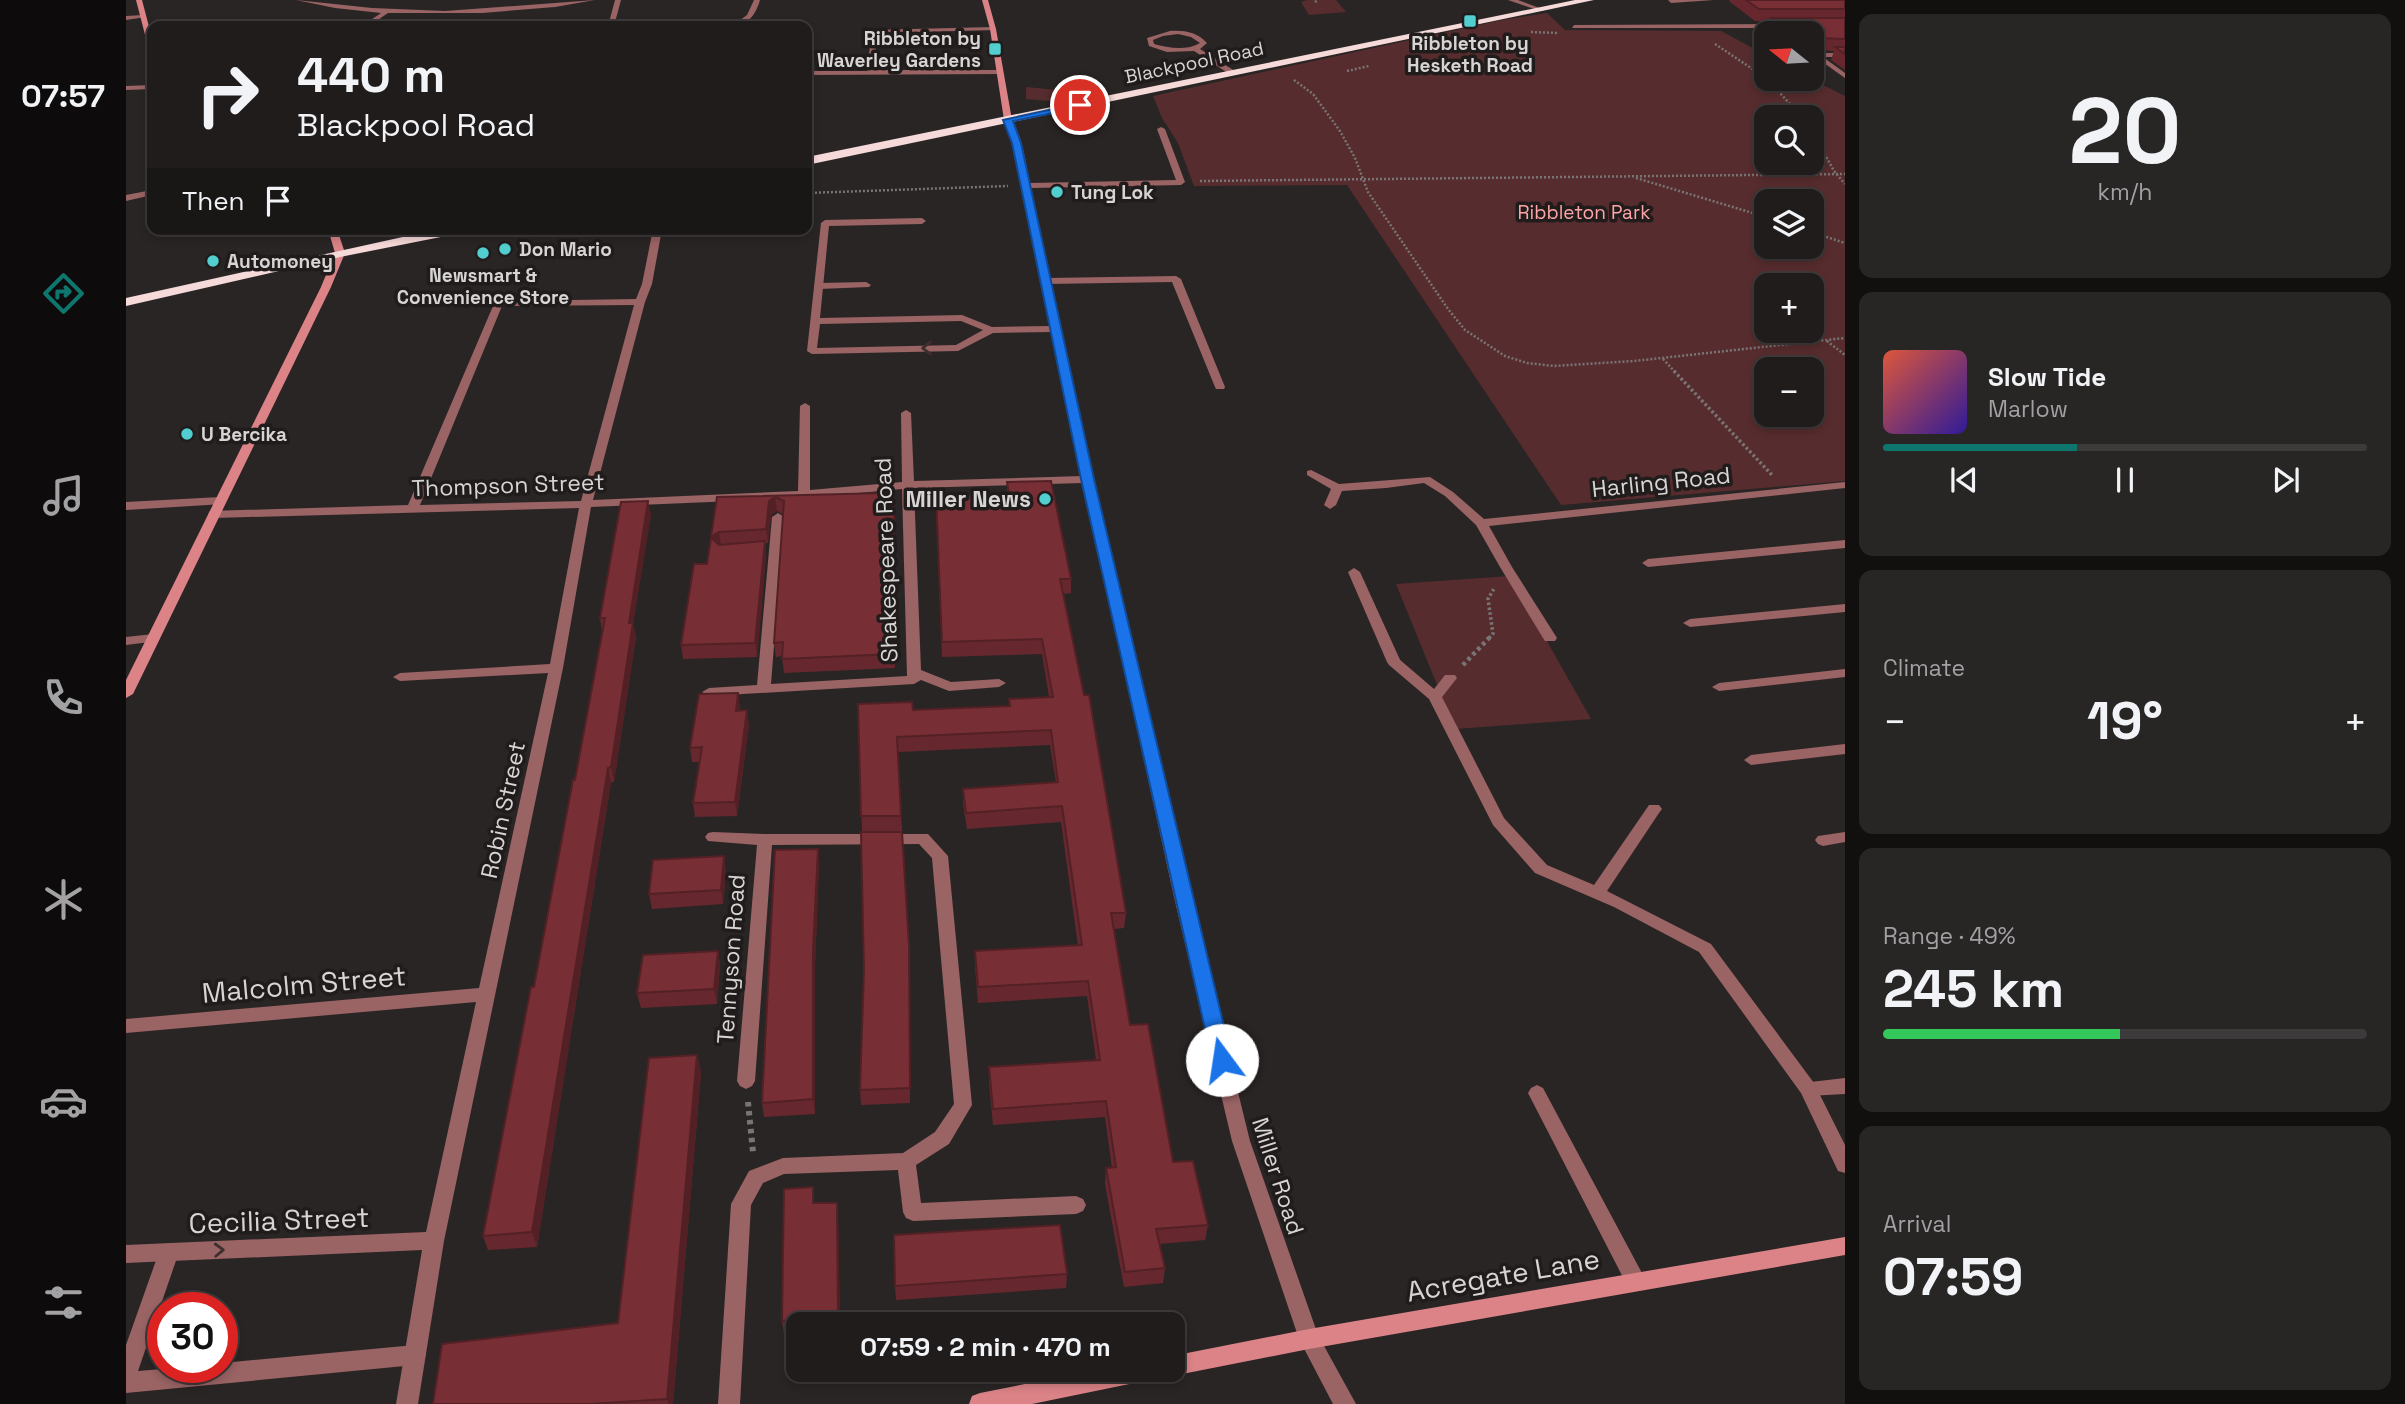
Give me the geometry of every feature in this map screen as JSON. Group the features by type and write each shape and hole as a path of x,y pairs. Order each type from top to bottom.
{"highway":[{"name":"Blackpool Road","path":"812,159 1589,0"},
{"path":"126,302 431,235"}],"main road":[{"path":"140,0 147,32"},
{"name":"Miller Road","path":"985,0 993,29 1007,120"},
{"path":"126,694 323,293 340,253 334,235"},
{"name":"Acregate Lane","path":"1185,1363 1308,1339 1845,1245"},
{"path":"979,1404 1053,1397 1106,1382"}],"street":[{"path":"140,0 147,0"},
{"path":"299,0 384,13 467,13 592,0"},
{"path":"612,21 618,0"},
{"path":"744,21 754,10 757,0"},
{"path":"1511,0 1542,10"},
{"path":"1671,1 1711,0"},
{"path":"372,21 384,13"},
{"path":"126,18 143,17"},
{"path":"1574,27 1754,26"},
{"path":"870,72 874,31 993,29"},
{"path":"1195,49 1204,43 1192,35 1162,34 1149,39 1151,45 1159,48 1177,51 1195,49 1234,73"},
{"path":"1845,55 1816,55 1845,76"},
{"path":"812,73 999,72"},
{"path":"126,88 147,87"},
{"name":"Miller Road","path":"1007,120 1017,143 1088,479 1182,897 1241,1141 1308,1339 1345,1404"},
{"path":"1026,186 1181,182 1161,129"},
{"path":"126,198 147,194"},
{"path":"922,221 825,223 812,351 958,348 991,330"},
{"name":"Robin Street","path":"407,1404 434,1241 556,668 586,504 639,302 647,284 657,235"},
{"path":"1047,281 1176,279 1220,387"},
{"path":"819,286 866,285"},
{"path":"447,304 639,302"},
{"path":"412,510 498,305"},
{"path":"816,321 962,318 991,330 1057,329"},
{"path":"804,494 805,406"},
{"name":"Shakespeare Road","path":"764,689 914,680 906,413"},
{"path":"1421,479 1429,466"},
{"path":"1311,473 1337,488 1386,485 1421,479 1436,485 1481,523 1550,638"},
{"name":"Thompson Street","path":"214,514 586,504 804,494 908,485 1088,479"},
{"name":"Harling Road","path":"1481,523 1845,485"},
{"path":"1330,505 1337,488"},
{"path":"126,506 220,502"},
{"path":"709,692 764,689 768,549 778,517"},
{"path":"1648,564 1845,544"},
{"path":"1354,572 1394,662 1435,697 1498,821 1541,869 1597,893 1705,948 1808,1088 1845,1165"},
{"path":"1690,623 1845,608"},
{"path":"126,640 153,638"},
{"path":"400,677 556,668"},
{"path":"914,672 948,687 999,683"},
{"path":"1719,687 1845,673"},
{"path":"1435,697 1450,678"},
{"path":"1751,760 1845,750"},
{"path":"1597,893 1654,808"},
{"path":"713,837 765,840 923,838 940,856 964,1105 942,1138 906,1161 783,1166 756,1177 741,1204 729,1404"},
{"path":"1823,840 1845,837"},
{"name":"Tennyson Road","path":"746,1081 765,840"},
{"name":"Malcolm Street","path":"126,1026 487,994"},
{"path":"1808,1088 1845,1086"},
{"path":"1536,1093 1636,1282"},
{"path":"906,1161 913,1212 1076,1205"},
{"name":"Cecilia Street","path":"126,1254 434,1241"},
{"path":"126,1375 169,1252"},
{"path":"126,1383 415,1355"}],"path":[{"path":"1713,43 1754,70"},
{"path":"1285,74 1314,94 1340,131 1368,192 1448,309 1465,330 1505,356 1527,363 1553,366 1662,358 1845,338"},
{"path":"1778,91 1791,105"},
{"path":"1824,153 1833,174 1845,184"},
{"path":"1181,182 1845,174"},
{"path":"1629,176 1754,214"},
{"path":"812,193 1026,186"},
{"path":"1824,236 1845,243"},
{"path":"1826,340 1845,355"},
{"path":"1662,358 1787,490"},
{"path":"1450,678 1493,634 1488,599 1506,568"},
{"path":"746,1081 756,1177"}],"green space":[{"path":"1336,0 1346,12 1309,15 1301,2"},
{"name":"Ribbleton Park","path":"1547,13 1565,30 1721,31 1754,49 1754,91 1824,91 1824,86 1845,96 1845,481 1561,505 1347,185 1194,186 1178,143 1162,118 1153,96 1502,20"},
{"path":"1026,87 1079,92 1049,101 1026,99"},
{"path":"1510,576 1591,719 1455,729 1396,584"}],"building":[{"path":"1746,0 1845,0 1845,9 1759,9"},
{"path":"1771,18 1845,18 1845,39 1824,38 1824,21 1775,21"},
{"path":"1835,47 1845,47 1845,54"},
{"path":"1051,481 1071,579 1060,579 1084,695 1089,695 1126,913 1111,913 1130,1025 1148,1024 1173,1162 1193,1161 1208,1225 1156,1229 1165,1268 1125,1272 1106,1168 1116,1167 1106,1101 993,1109 989,1067 1100,1060 1088,981 978,987 975,951 1082,945 1062,806 966,813 963,789 1058,782 1051,730 897,737 901,816 861,816 858,704 912,702 913,710 1010,706 1009,699 1053,697 1042,639 942,642 936,496 1009,494 1007,482"},
{"path":"886,493 886,498 894,498 894,654 782,659 783,642 774,643 784,501 775,497 769,501 766,529 719,532 711,537 717,497"},
{"path":"648,501 611,767 608,768 532,1232 483,1236 531,987 534,987 575,780 605,618 600,618 621,502"},
{"path":"711,538 719,545 765,541 755,643 681,645 694,564 707,564"},
{"path":"738,693 736,711 747,710 735,802 693,803 702,747 690,748 699,694"},
{"path":"861,832 902,832 909,946 910,1088 860,1090 864,970"},
{"path":"818,849 813,950 813,1099 762,1103 775,850"},
{"path":"724,856 721,890 649,894 653,860"},
{"path":"718,951 714,989 637,993 643,955"},
{"path":"697,1055 667,1399 590,1404 433,1404 442,1344 618,1323 649,1058"},
{"path":"813,1187 813,1203 837,1203 838,1312 786,1312 786,1321 782,1321 784,1189"},
{"path":"1060,1225 1067,1274 895,1286 894,1235"}],"place":[{"name":"Ribbleton by Hesketh Road","path":"1470,21"},
{"name":"Ribbleton by Waverley Gardens","path":"995,49"},
{"name":"Tung Lok","path":"1057,192"},
{"name":"Don Mario","path":"505,249"},
{"name":"Newsmart & Convenience Store","path":"483,253"},
{"name":"Automoney","path":"213,261"},
{"name":"U Bercika","path":"187,434"},
{"name":"Miller News","path":"1045,499"}],"route":[{"path":"1080,105 1007,120 1017,143 1088,479 1182,897 1222,1060"}]}
